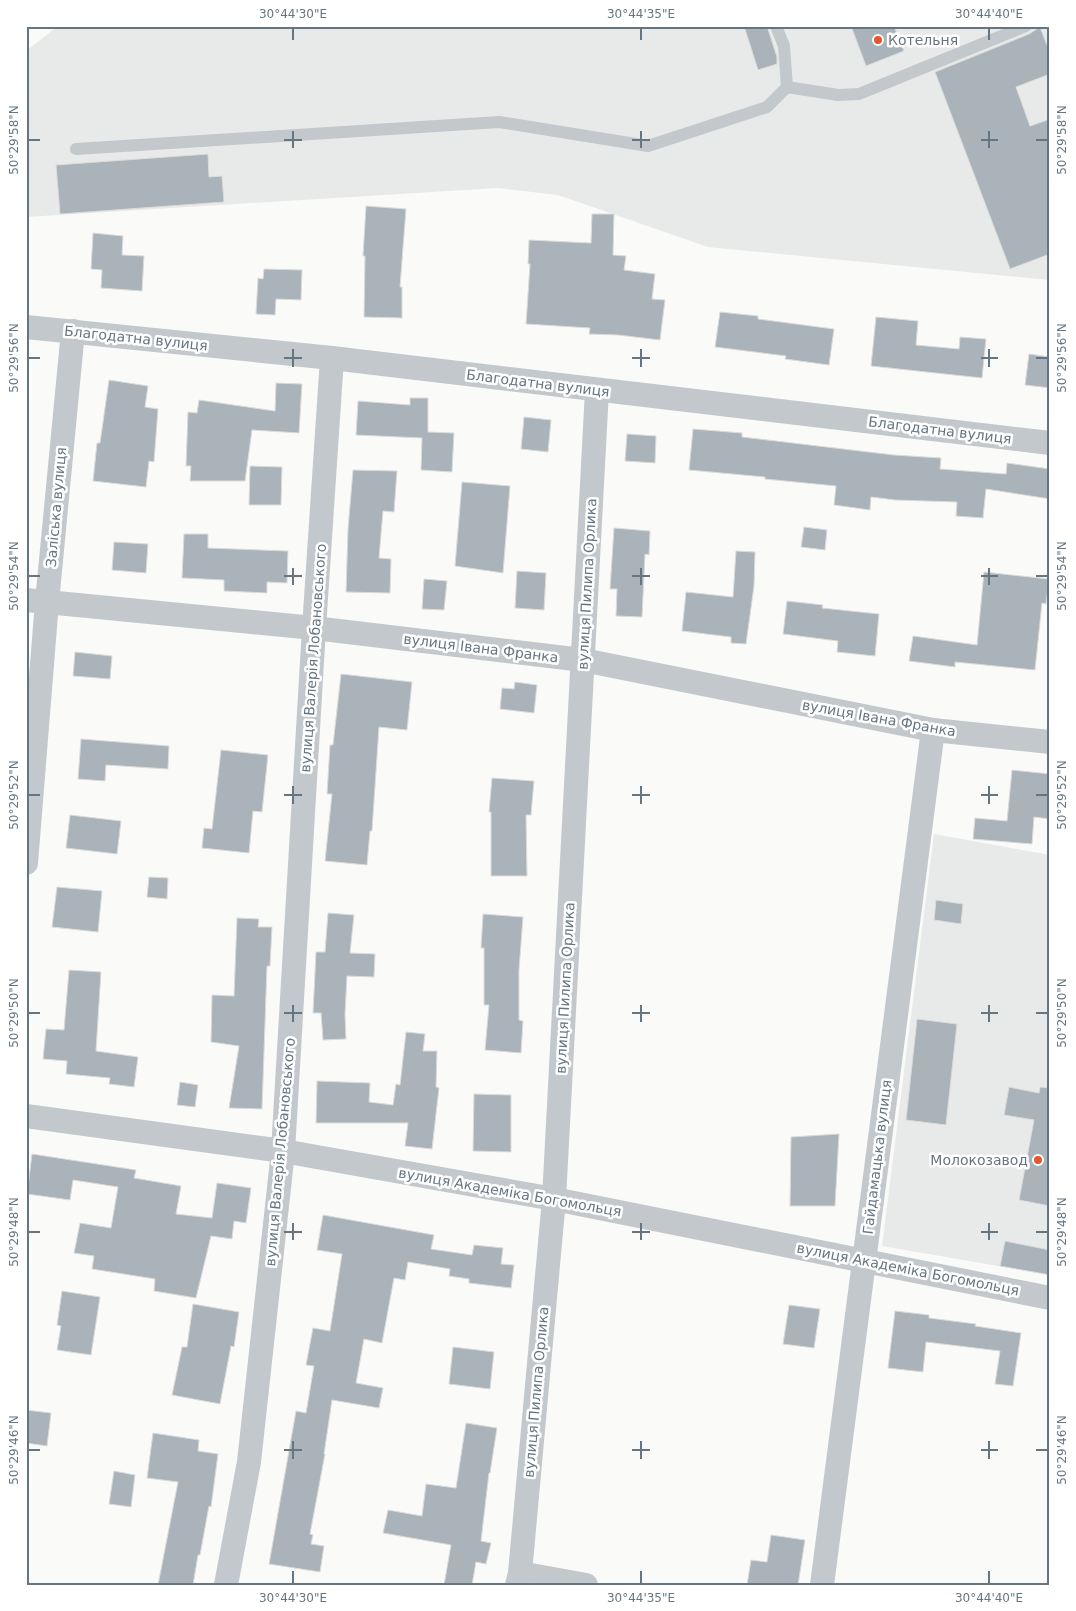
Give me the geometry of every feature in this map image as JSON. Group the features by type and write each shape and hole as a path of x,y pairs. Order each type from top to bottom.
{"street":[{"name":"Благодатна вулиця","path":"26,327 332,358 1050,443"},
{"name":"Заліська вулиця","path":"26,863 37,601 73,331"},
{"name":"вулиця Валерія Лобановського","path":"226,1585 249,1462 283,1151 332,358"},
{"name":"вулиця Пилипа Орлика","path":"518,1579 554,1199 597,390"},
{"name":"вулиця Івана Франка","path":"37,601 314,628 583,660 933,730 1050,742"},
{"name":"Гайдамацька вулиця","path":"822,1585 933,730"},
{"name":"вулиця Академіка Богомольця","path":"26,1116 283,1151 554,1199 1050,1298"},
{"path":"518,1579 586,1585"}],"lane":[{"path":"76,149 499,122 648,146 767,107 787,87 784,46 776,26"},
{"path":"787,87 838,95 859,94 1026,26"}],"shaded area":[{"path":"58,26 1050,26 1050,280 708,247 558,195 497,188 26,217 26,51"},
{"name":"Молокозавод","path":"934,834 1050,855 1050,1275 882,1246"}],"building":[{"path":"744,26 767,26 777,57 777,64 758,70"},
{"name":"Котельня","path":"851,26 894,26 904,51 866,66"},
{"path":"1040,27 1050,53 1050,74 1016,87 1030,126 1050,119 1050,254 1010,269 935,72 1029,34"},
{"path":"208,154 209,177 222,176 224,202 60,214 56,165"},
{"path":"366,206 406,209 400,287 402,287 402,318 364,317 365,256 363,256"},
{"path":"592,214 614,214 613,255 626,256 624,270 655,274 652,299 665,300 660,340 589,334 590,328 526,324 530,264 528,264 529,240 591,243"},
{"path":"93,233 123,236 122,255 144,256 142,291 101,288 102,270 91,269"},
{"path":"264,269 302,270 301,300 276,299 275,315 256,314 258,278 263,279"},
{"path":"720,312 758,316 758,319 834,329 829,365 785,359 786,356 715,347"},
{"path":"876,317 918,321 916,345 959,349 960,337 986,339 982,378 871,366"},
{"path":"1029,354 1050,357 1050,388 1025,385"},
{"path":"109,380 148,386 145,407 158,409 154,462 149,461 146,487 93,481 97,443 100,443"},
{"path":"276,383 302,384 299,433 252,430 245,481 190,481 191,466 186,466 188,412 197,413 199,400 275,411"},
{"path":"410,398 428,398 428,432 454,433 452,472 421,470 422,438 356,435 358,401 410,405"},
{"path":"524,417 551,420 548,452 521,449"},
{"path":"693,429 742,433 742,437 894,455 941,458 940,469 1006,474 1007,463 1050,469 1050,499 986,489 983,518 956,516 957,502 895,500 871,497 870,510 834,505 836,486 689,470"},
{"path":"627,434 656,436 655,463 625,461"},
{"path":"250,466 282,467 281,505 249,505"},
{"path":"353,470 397,471 394,512 383,511 379,558 391,559 390,593 346,592 348,529"},
{"path":"462,482 510,486 503,573 455,566"},
{"path":"804,527 827,530 825,550 801,547"},
{"path":"614,528 650,531 649,555 645,554 642,617 616,616 617,589 610,589"},
{"path":"184,534 208,534 208,548 288,551 287,583 267,582 267,593 224,591 224,580 182,578"},
{"path":"114,542 148,544 146,573 112,570"},
{"path":"736,551 755,552 754,586 746,644 731,643 731,637 682,631 686,592 733,597"},
{"path":"517,571 546,573 544,610 515,608"},
{"path":"984,572 1049,579 1046,604 1042,603 1035,670 955,662 955,667 909,661 913,636 977,645"},
{"path":"424,579 447,581 444,610 422,609"},
{"path":"787,601 823,605 822,608 879,614 875,656 837,652 838,641 783,634"},
{"path":"75,652 112,656 110,679 73,676"},
{"path":"341,674 412,682 407,730 379,727 372,831 370,831 367,865 325,861 332,794 327,794 330,745 333,745"},
{"path":"515,682 537,685 534,713 500,709 502,688 514,689"},
{"path":"81,739 169,746 168,769 106,765 105,781 78,779"},
{"path":"221,750 268,755 262,812 253,811 249,853 202,848 204,828 212,829"},
{"path":"1012,770 1050,774 1050,819 1034,817 1032,844 973,839 975,818 1007,821"},
{"path":"492,778 534,781 531,815 526,815 527,876 491,876 491,812 489,812"},
{"path":"70,815 121,821 117,854 66,848"},
{"path":"149,877 168,878 167,899 147,897"},
{"path":"57,887 102,891 98,932 52,927"},
{"path":"936,900 963,904 961,924 934,920"},
{"path":"328,913 354,915 350,953 375,954 374,977 347,976 346,1039 323,1040 321,1013 313,1013 316,952 325,952"},
{"path":"483,914 523,917 519,970 519,1020 523,1021 521,1053 485,1050 489,1005 484,1005 484,948 481,948"},
{"path":"237,918 259,919 258,927 272,927 270,966 267,966 262,1109 229,1108 239,1046 211,1042 212,995 234,996"},
{"path":"69,970 101,972 96,1051 138,1057 134,1087 109,1084 110,1078 66,1074 67,1061 43,1059 46,1029 64,1030"},
{"path":"917,1019 957,1024 946,1125 906,1120"},
{"path":"406,1032 425,1034 423,1051 437,1051 436,1087 439,1088 432,1149 405,1146 408,1123 316,1123 317,1081 370,1083 369,1102 393,1105 396,1084 400,1085"},
{"path":"180,1082 198,1085 195,1107 177,1105"},
{"name":"Молокозавод","path":"1009,1087 1039,1093 1040,1087 1050,1088 1050,1206 1019,1200 1034,1120 1004,1115"},
{"path":"474,1094 511,1095 511,1152 473,1151"},
{"path":"839,1134 835,1206 790,1206 791,1137"},
{"path":"32,1154 136,1170 134,1178 181,1186 176,1214 212,1218 217,1183 251,1188 246,1223 234,1221 232,1239 211,1236 196,1298 154,1291 155,1279 92,1269 94,1256 74,1253 80,1223 111,1228 118,1187 73,1180 70,1200 27,1194"},
{"path":"323,1215 434,1235 431,1249 472,1255 474,1245 503,1248 501,1264 514,1265 511,1288 469,1283 469,1279 449,1276 450,1269 408,1262 405,1280 394,1278 382,1343 364,1339 356,1383 383,1388 379,1408 332,1400 325,1454 310,1534 313,1535 311,1544 324,1546 320,1572 269,1564 296,1411 306,1413 314,1366 306,1365 313,1328 330,1331 342,1254 317,1250"},
{"path":"1005,1241 1050,1250 1050,1275 1000,1266"},
{"path":"62,1291 100,1297 91,1355 57,1350 61,1326 57,1325"},
{"path":"193,1304 239,1312 234,1347 231,1346 220,1404 172,1395 182,1347 187,1347"},
{"path":"789,1305 820,1309 814,1348 783,1344"},
{"path":"895,1311 929,1315 929,1318 976,1324 975,1326 1021,1333 1013,1386 995,1384 1000,1351 926,1342 923,1372 888,1368"},
{"path":"453,1347 494,1352 490,1389 449,1384"},
{"path":"26,1410 51,1413 47,1446 26,1443"},
{"path":"466,1423 497,1428 489,1473 481,1541 491,1543 486,1564 476,1562 472,1585 444,1585 451,1545 383,1533 388,1510 422,1516 426,1484 456,1488"},
{"path":"153,1433 199,1440 198,1451 218,1454 211,1507 209,1506 193,1585 158,1585 178,1482 147,1478"},
{"path":"114,1471 135,1475 131,1507 109,1504"},
{"path":"771,1535 805,1540 798,1585 747,1585 751,1560 767,1562"}],"place":[{"name":"Котельня","path":"878,40"},
{"name":"Молокозавод","path":"1038,1160"}]}
